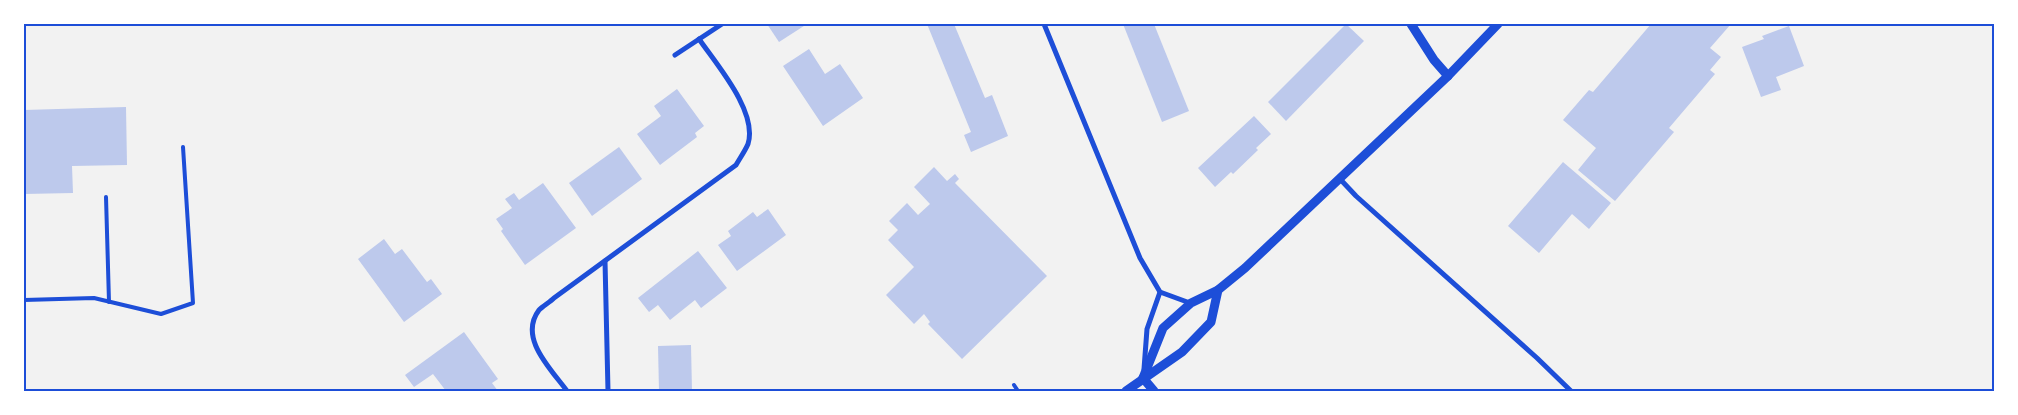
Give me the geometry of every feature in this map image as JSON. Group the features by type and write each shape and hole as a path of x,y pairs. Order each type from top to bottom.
{"street":[{"path":"675,55 722,24"},
{"path":"1044,24 1140,258 1160,292 1191,303"},
{"path":"1412,24 1434,60 1448,76"},
{"path":"1143,378 1163,328 1191,303 1218,290 1340,179 1448,76 1498,24"},
{"path":"567,391 535,346 532,326 539,310 736,165 748,145 750,127 744,106 699,39"},
{"path":"1340,179 1356,196 1537,358 1570,391"},
{"path":"605,261 608,391"},
{"path":"1126,391 1182,352 1211,322 1218,290"},
{"path":"1154,391 1143,378 1147,328 1160,292"}],"lane":[{"path":"24,300 94,298 161,314 193,304 183,147"},
{"path":"106,198 109,302"},
{"path":"1014,385 1018,391"}],"building":[{"path":"767,24 807,24 779,42"},
{"path":"927,24 954,24 985,98 992,95 1008,136 971,152 964,135 971,132"},
{"path":"1123,24 1154,24 1189,111 1162,122"},
{"path":"1346,24 1364,41 1286,121 1268,102"},
{"path":"1651,24 1731,24 1710,48 1721,57 1710,70 1715,74 1669,128 1674,132 1615,201 1578,170 1596,148 1563,120 1589,90 1593,92"},
{"path":"1789,26 1804,66 1776,77 1781,90 1761,97 1742,47 1764,39 1762,36"},
{"path":"809,49 825,74 840,64 863,98 823,126 783,66"},
{"path":"677,89 704,126 695,133 697,137 660,165 637,134 661,116 654,106"},
{"path":"126,107 127,165 72,166 73,193 24,194 24,110"},
{"path":"1254,116 1271,134 1256,148 1258,150 1233,174 1231,172 1215,187 1198,168"},
{"path":"619,147 642,179 592,216 569,183"},
{"path":"1563,162 1611,203 1589,229 1572,214 1539,253 1508,226"},
{"path":"934,167 947,181 955,174 959,179 955,183 1047,276 962,359 928,324 930,322 924,314 914,324 886,295 914,267 888,240 898,230 889,221 907,203 918,215 930,204 914,187"},
{"path":"543,183 576,228 525,265 501,231 503,229 496,219 512,208 505,199 514,193 519,200"},
{"path":"768,209 786,235 737,271 718,245 731,236 728,231 753,212 757,217"},
{"path":"384,239 395,254 402,249 427,282 431,279 442,294 404,322 358,259"},
{"path":"698,251 727,288 701,308 695,300 670,320 658,305 649,312 638,298"},
{"path":"464,332 498,379 492,383 498,391 446,391 433,374 414,387 405,375"},
{"path":"691,345 692,391 659,391 658,346"}]}
